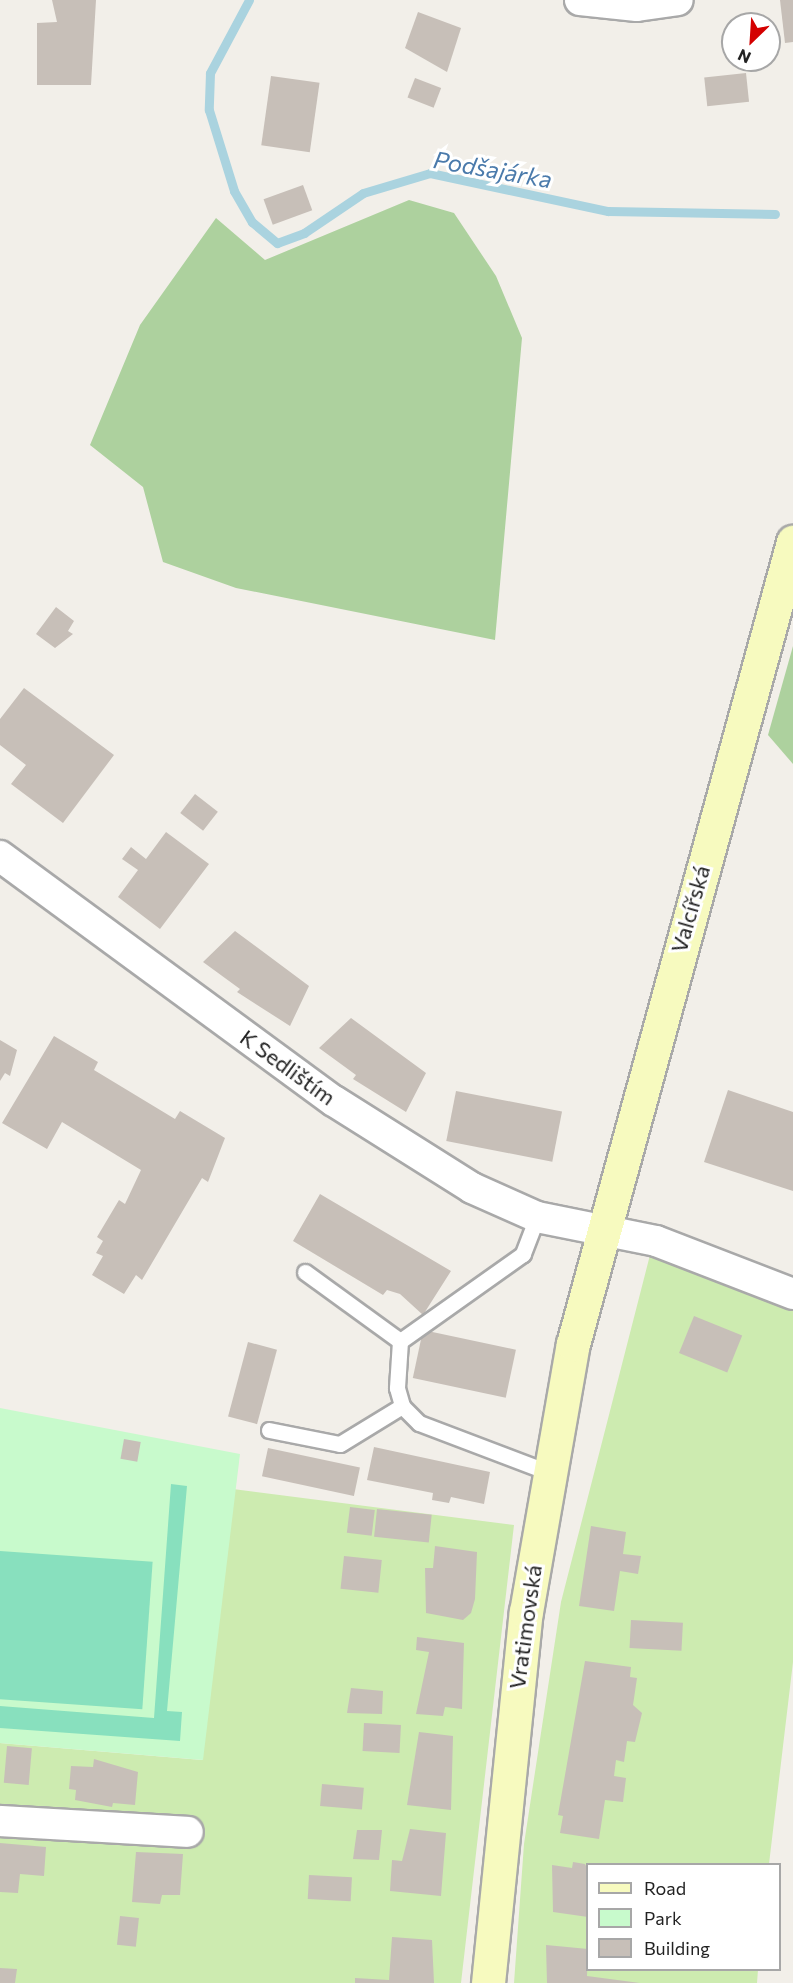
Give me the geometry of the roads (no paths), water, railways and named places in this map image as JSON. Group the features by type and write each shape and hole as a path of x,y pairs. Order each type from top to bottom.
{"main road":[{"name":"Valcířská","path":"588,1276 793,542"},
{"name":"Vratimovská","path":"489,1983 502,1814 548,1472 588,1276"}],"street":[{"path":"580,0 637,6 678,0"},
{"name":"K Sedlištím","path":"0,856 391,1140 472,1188 537,1217 656,1241 793,1294"},
{"path":"0,1821 188,1832"}],"lane":[{"path":"400,1341 523,1254 537,1217"},
{"path":"305,1272 400,1341"},
{"path":"400,1341 402,1406"},
{"path":"402,1406 442,1434 548,1472"},
{"path":"269,1430 340,1444 402,1406"}],"waterway":[{"name":"Podšajárka","path":"249,0 210,73 209,110 234,191 252,222 277,243 304,233 363,193 430,173 608,211 775,214"}]}
